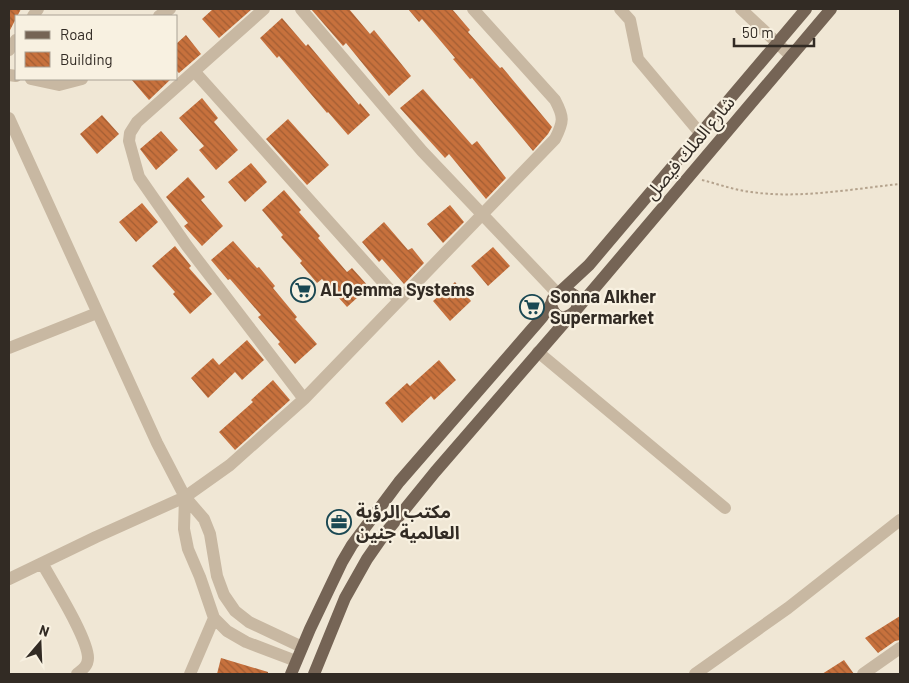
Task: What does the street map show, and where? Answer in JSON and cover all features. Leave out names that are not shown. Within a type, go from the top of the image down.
[{"type":"main road","name":"شارع الملك فيصل","points":[[291,674],[342,562],[399,482],[532,329],[557,296],[589,265],[806,9]]},
{"type":"main road","name":"شارع الملك فيصل","points":[[314,674],[346,598],[367,559],[383,536],[411,500],[573,313],[831,9]]},
{"type":"main road","points":[[569,292],[576,297],[578,301],[573,313],[566,317],[557,315],[554,312],[557,296],[569,292]]},
{"type":"street","points":[[264,9],[132,129],[129,137],[129,146],[137,172],[187,246],[304,399]]},
{"type":"street","points":[[301,9],[422,151],[557,296]]},
{"type":"street","points":[[9,579],[185,497],[230,465],[304,399],[555,139],[560,128],[562,114],[554,100],[473,9]]},
{"type":"street","points":[[620,9],[630,20],[638,59],[700,133]]},
{"type":"street","points":[[741,9],[791,56]]},
{"type":"street","points":[[194,72],[399,300]]},
{"type":"street","points":[[35,80],[59,86],[79,80]]},
{"type":"street","points":[[9,118],[157,443],[185,497],[204,519],[210,534],[218,576],[224,594],[235,611],[249,622],[302,647]]},
{"type":"street","points":[[9,348],[96,312]]},
{"type":"street","points":[[538,352],[725,508]]},
{"type":"street","points":[[185,497],[184,529],[188,549],[214,618],[227,631],[246,642],[296,661]]},
{"type":"street","points":[[696,674],[788,608],[900,520]]},
{"type":"street","points":[[42,563],[86,649],[88,660],[86,667],[77,674]]},
{"type":"street","points":[[190,674],[214,618]]},
{"type":"street","points":[[863,674],[900,648]]},
{"type":"path","points":[[688,177],[750,192],[778,194],[812,194],[900,184]]},
{"type":"building","points":[[9,9],[21,9],[18,15],[15,15],[15,20],[9,32]]},
{"type":"building","points":[[213,9],[252,9],[219,38],[202,19]]},
{"type":"building","points":[[311,9],[349,9],[370,34],[374,30],[411,76],[389,96],[346,43],[343,46]]},
{"type":"building","points":[[408,9],[452,9],[470,30],[468,32],[500,68],[502,67],[552,127],[533,151],[472,78],[470,79],[453,59],[455,58],[422,19],[419,22]]},
{"type":"building","points":[[282,18],[306,46],[308,44],[359,105],[360,103],[370,115],[348,135],[279,56],[277,58],[260,38]]},
{"type":"building","points":[[186,35],[201,54],[179,73],[178,72],[178,42]]},
{"type":"building","points":[[132,80],[170,80],[149,100]]},
{"type":"building","points":[[423,89],[472,145],[477,141],[506,178],[486,199],[449,154],[445,158],[400,108]]},
{"type":"building","points":[[202,98],[218,118],[214,122],[238,150],[216,170],[199,150],[204,146],[179,118]]},
{"type":"building","points":[[102,115],[119,134],[97,154],[80,134]]},
{"type":"building","points":[[288,119],[329,165],[307,185],[266,139]]},
{"type":"building","points":[[161,131],[178,150],[156,170],[140,149]]},
{"type":"building","points":[[251,163],[267,182],[245,202],[228,182]]},
{"type":"building","points":[[188,177],[205,197],[201,200],[223,226],[202,246],[184,226],[188,223],[166,197]]},
{"type":"building","points":[[284,190],[301,210],[299,212],[320,236],[318,238],[347,272],[352,268],[369,287],[347,307],[322,279],[317,283],[300,263],[302,261],[281,237],[283,235],[262,210]]},
{"type":"building","points":[[142,203],[158,222],[136,242],[119,222]]},
{"type":"building","points":[[450,205],[464,222],[443,243],[427,224]]},
{"type":"building","points":[[384,222],[408,250],[412,248],[424,263],[404,284],[382,259],[379,262],[362,242]]},
{"type":"building","points":[[233,241],[275,286],[273,288],[297,317],[295,319],[317,344],[295,364],[278,344],[280,342],[258,317],[261,315],[211,260]]},
{"type":"building","points":[[175,246],[191,266],[189,268],[212,294],[190,314],[173,294],[175,292],[152,266]]},
{"type":"building","points":[[493,247],[510,266],[488,286],[471,266]]},
{"type":"building","points":[[455,282],[471,301],[450,321],[433,301]]},
{"type":"building","points":[[247,340],[264,360],[242,380],[235,372],[208,398],[191,378],[213,358],[219,365]]},
{"type":"building","points":[[439,360],[456,380],[434,400],[431,396],[402,423],[385,403],[407,383],[410,386]]},
{"type":"building","points":[[273,380],[290,400],[235,450],[219,432],[253,402],[251,400]]},
{"type":"building","points":[[900,616],[900,640],[895,641],[878,653],[865,638]]},
{"type":"building","points":[[221,658],[268,672],[268,674],[217,674]]},
{"type":"building","points":[[844,660],[854,674],[822,674]]},
{"type":"place","name":"ALQemma Systems","points":[[303,290]]},
{"type":"place","name":"Sonna Alkher Supermarket","points":[[532,307]]},
{"type":"place","name":"مكتب الرؤية العالمية جنين","points":[[339,522]]}]
